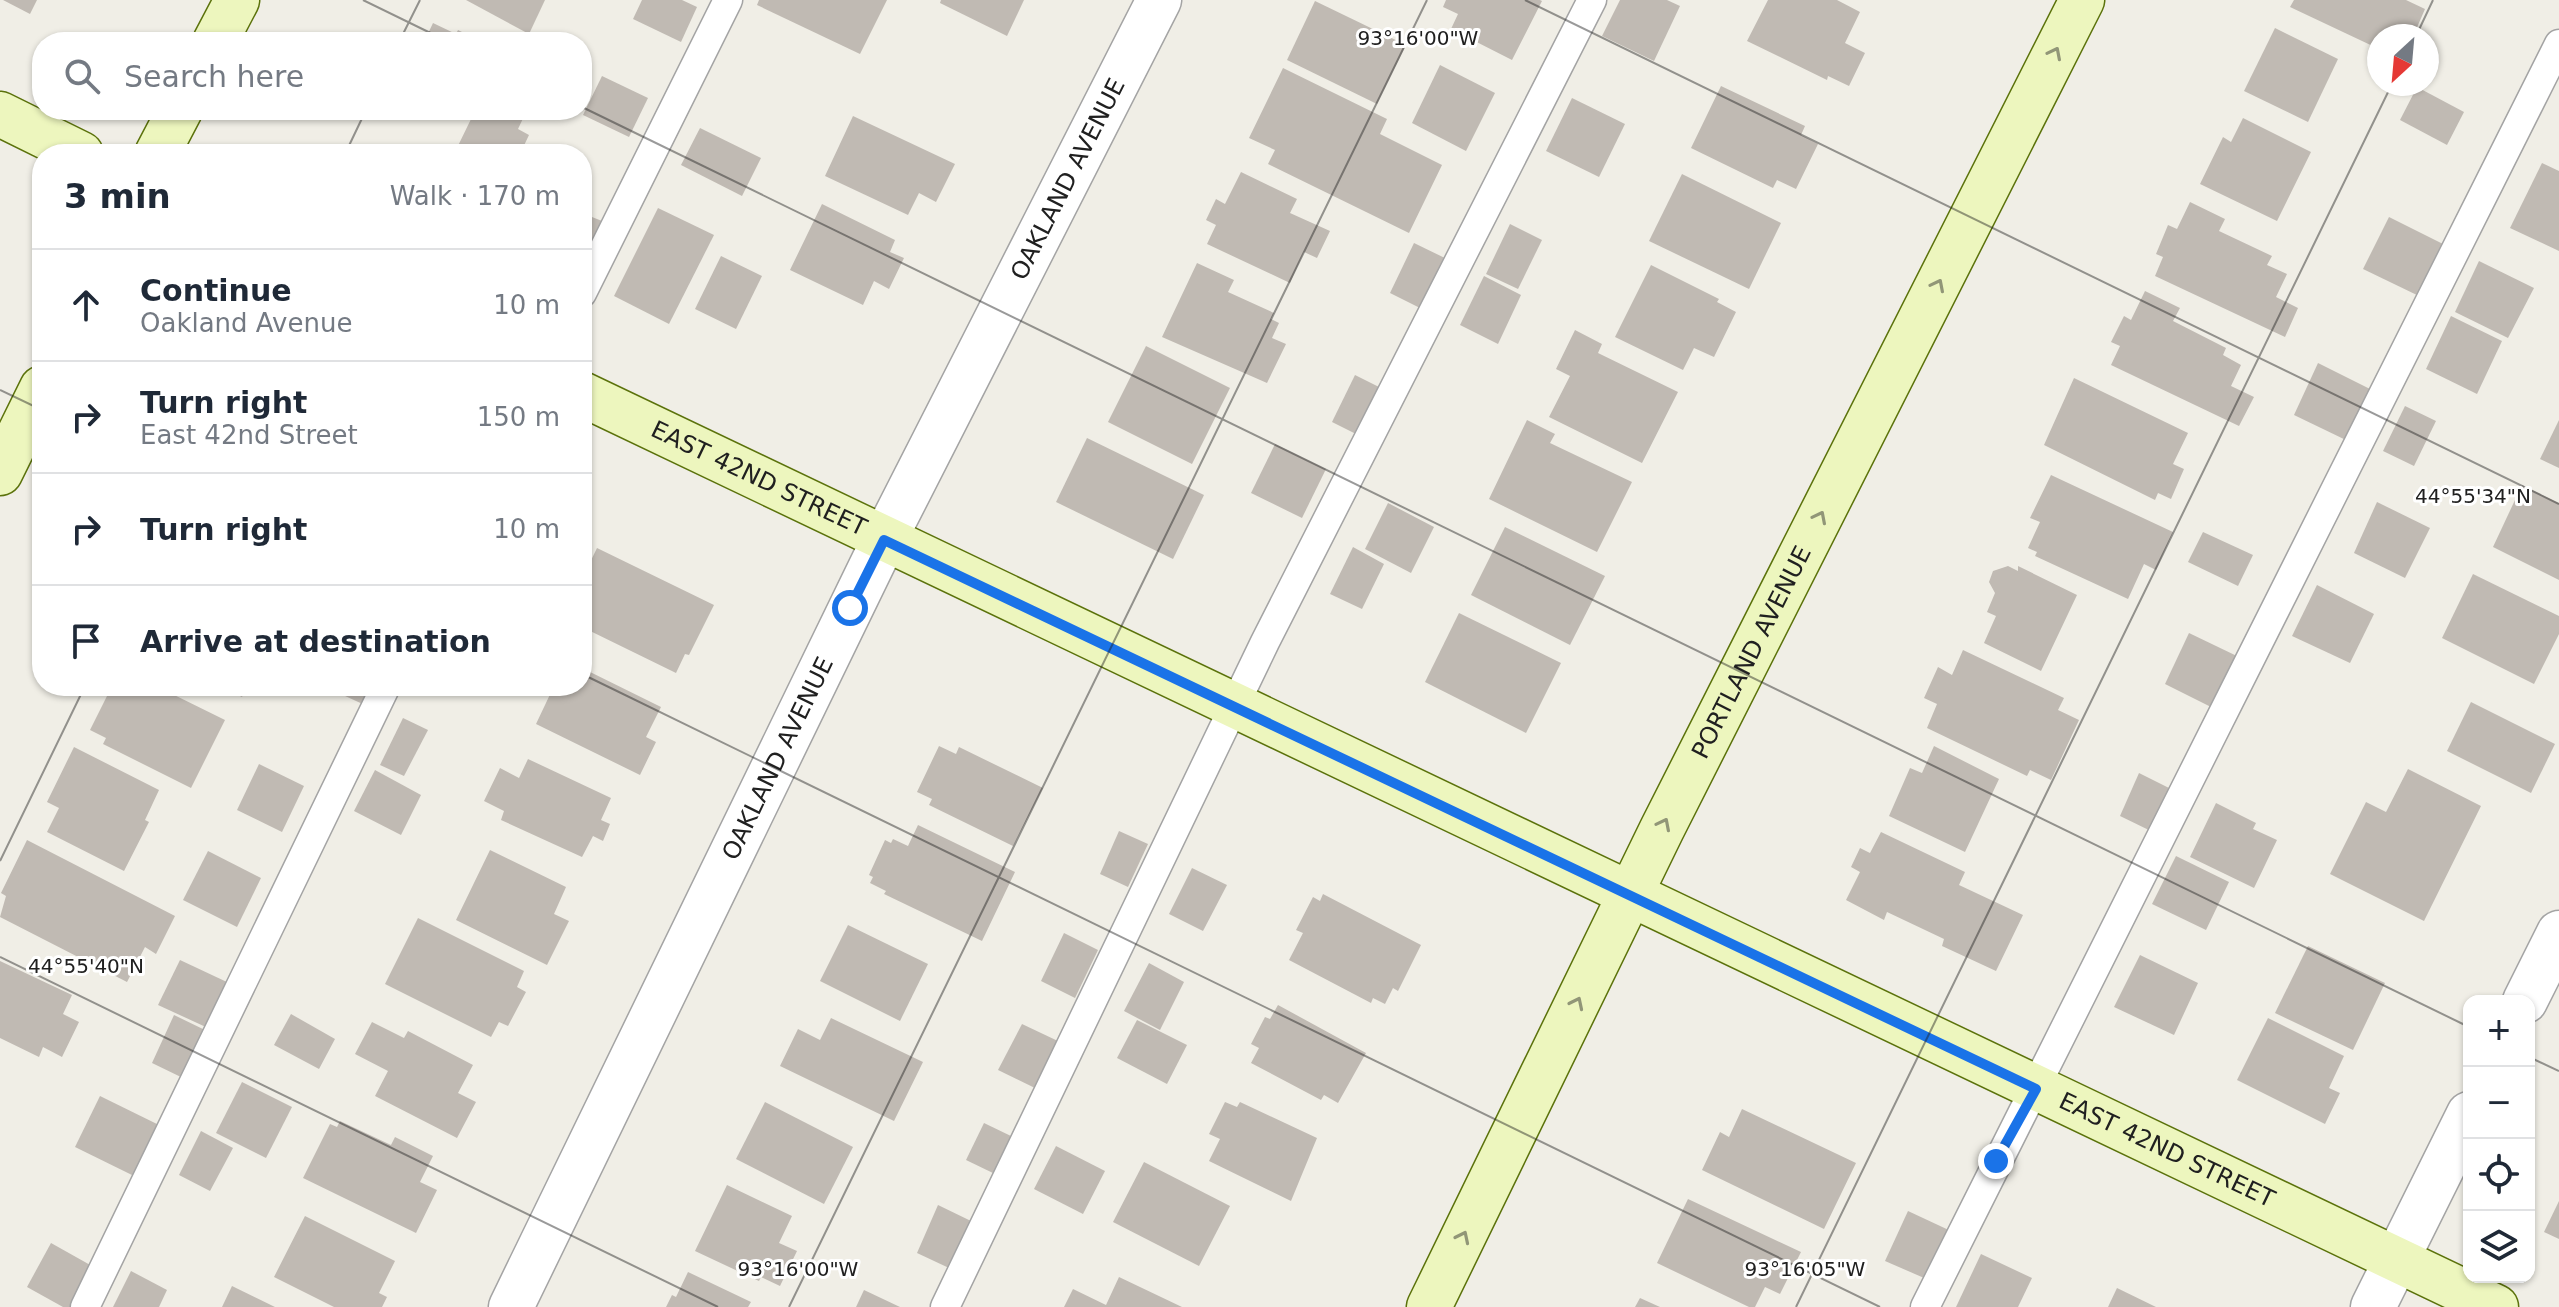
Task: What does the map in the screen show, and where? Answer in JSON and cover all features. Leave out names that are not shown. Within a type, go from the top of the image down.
[{"type":"street","points":[[220,32],[237,0]]},
{"type":"street","name":"OAKLAND AVENUE","points":[[511,1307],[884,540],[1159,0]]},
{"type":"street","name":"PORTLAND AVENUE","points":[[1429,1307],[1630,894],[2082,0]]},
{"type":"street","points":[[0,114],[61,144]]},
{"type":"street","points":[[162,144],[175,120]]},
{"type":"street","name":"EAST 42ND STREET","points":[[592,399],[2496,1307]]},
{"type":"street","points":[[0,473],[32,408]]},
{"type":"street","points":[[2528,995],[2559,933]]},
{"type":"street","points":[[2373,1307],[2463,1126]]},
{"type":"lane","points":[[592,273],[728,0]]},
{"type":"lane","points":[[945,1307],[1235,706],[1592,0]]},
{"type":"lane","points":[[1925,1307],[2559,44]]},
{"type":"lane","points":[[85,1307],[381,696]]},
{"type":"building","points":[[3,0],[37,0],[30,14]]},
{"type":"building","points":[[466,0],[545,0],[530,32]]},
{"type":"building","points":[[642,0],[682,0],[697,7],[681,42],[633,19]]},
{"type":"building","points":[[759,0],[887,0],[860,54],[757,5]]},
{"type":"building","points":[[941,0],[1024,0],[1007,36],[940,3]]},
{"type":"building","points":[[1446,0],[1542,1],[1512,60],[1451,29],[1458,14],[1443,7]]},
{"type":"building","points":[[1620,0],[1667,0],[1680,6],[1654,61],[1602,36]]},
{"type":"building","points":[[1768,0],[1837,0],[1860,12],[1845,43],[1865,53],[1849,86],[1828,76],[1827,80],[1747,41]]},
{"type":"building","points":[[2294,0],[2406,0],[2425,9],[2418,24],[2367,24],[2367,43],[2290,7]]},
{"type":"building","points":[[1315,1],[1406,45],[1377,104],[1287,60]]},
{"type":"building","points":[[433,23],[452,32],[429,32]]},
{"type":"building","points":[[2275,28],[2338,59],[2308,122],[2244,91]]},
{"type":"building","points":[[1440,65],[1495,93],[1466,151],[1412,123]]},
{"type":"building","points":[[1283,68],[1387,119],[1380,134],[1442,165],[1409,233],[1268,164],[1275,150],[1249,138]]},
{"type":"building","points":[[602,76],[648,98],[629,137],[592,119],[592,97]]},
{"type":"building","points":[[1721,86],[1805,126],[1801,135],[1818,144],[1796,189],[1777,180],[1773,188],[1691,148]]},
{"type":"building","points":[[2412,96],[2434,96],[2464,112],[2447,145],[2400,120]]},
{"type":"building","points":[[1572,98],[1625,124],[1599,177],[1546,151]]},
{"type":"building","points":[[853,116],[955,164],[936,202],[919,193],[908,215],[825,176]]},
{"type":"building","points":[[2243,118],[2311,152],[2277,221],[2200,184],[2223,137],[2231,142]]},
{"type":"building","points":[[471,120],[522,120],[518,129],[529,135],[525,144],[459,144]]},
{"type":"building","points":[[700,128],[761,158],[742,196],[681,165]]},
{"type":"building","points":[[2542,163],[2559,171],[2559,251],[2510,228]]},
{"type":"building","points":[[1241,172],[1297,199],[1290,213],[1330,231],[1317,258],[1304,252],[1290,283],[1207,244],[1216,225],[1206,220],[1216,199],[1225,204]]},
{"type":"building","points":[[1682,174],[1781,223],[1749,289],[1649,241]]},
{"type":"building","points":[[2190,202],[2225,219],[2219,231],[2272,256],[2267,265],[2287,274],[2276,297],[2298,308],[2285,337],[2155,276],[2163,257],[2156,254],[2168,225],[2177,229]]},
{"type":"building","points":[[822,204],[895,240],[890,252],[904,258],[889,289],[874,281],[863,305],[790,270]]},
{"type":"building","points":[[658,208],[714,235],[669,324],[614,296]]},
{"type":"building","points":[[592,217],[602,221],[592,242]]},
{"type":"building","points":[[2389,217],[2447,246],[2421,297],[2363,269]]},
{"type":"building","points":[[1510,224],[1542,240],[1518,289],[1486,274]]},
{"type":"building","points":[[1414,243],[1451,261],[1426,311],[1390,293]]},
{"type":"building","points":[[721,256],[762,276],[736,329],[695,309]]},
{"type":"building","points":[[2479,261],[2534,288],[2508,338],[2455,312]]},
{"type":"building","points":[[1197,263],[1234,280],[1228,292],[1274,313],[1271,319],[1279,323],[1272,338],[1286,344],[1267,383],[1162,337]]},
{"type":"building","points":[[1651,265],[1719,299],[1717,302],[1736,312],[1714,357],[1694,348],[1683,370],[1615,337]]},
{"type":"building","points":[[1484,276],[1521,295],[1498,344],[1460,325]]},
{"type":"building","points":[[2145,291],[2180,308],[2173,321],[2226,348],[2223,355],[2241,365],[2231,386],[2254,397],[2239,426],[2111,365],[2120,346],[2111,342],[2124,316],[2131,320]]},
{"type":"building","points":[[2451,316],[2502,341],[2477,394],[2426,369]]},
{"type":"building","points":[[1575,330],[1602,344],[1598,353],[1678,392],[1642,463],[1549,417],[1570,376],[1556,369]]},
{"type":"building","points":[[1146,346],[1230,388],[1192,464],[1108,422]]},
{"type":"building","points":[[2318,363],[2374,391],[2350,442],[2294,415]]},
{"type":"building","points":[[1355,375],[1385,390],[1362,437],[1332,422]]},
{"type":"building","points":[[2074,378],[2188,433],[2173,464],[2184,469],[2171,499],[2158,493],[2155,500],[2044,445]]},
{"type":"building","points":[[2405,406],[2436,421],[2414,466],[2383,451]]},
{"type":"building","points":[[1527,420],[1555,434],[1550,443],[1632,482],[1597,552],[1489,499]]},
{"type":"building","points":[[2559,420],[2559,468],[2540,459]]},
{"type":"building","points":[[1087,438],[1204,495],[1173,559],[1056,502]]},
{"type":"building","points":[[1275,444],[1326,469],[1302,518],[1251,493]]},
{"type":"building","points":[[2051,475],[2173,532],[2156,570],[2144,564],[2128,599],[2035,556],[2037,552],[2028,548],[2040,522],[2030,518]]},
{"type":"building","points":[[2522,485],[2559,503],[2559,580],[2493,547]]},
{"type":"building","points":[[2377,502],[2430,528],[2405,578],[2354,553]]},
{"type":"building","points":[[1388,503],[1434,527],[1411,573],[1365,549]]},
{"type":"building","points":[[1505,527],[1605,576],[1570,645],[1471,595]]},
{"type":"building","points":[[2203,532],[2253,555],[2238,586],[2188,562]]},
{"type":"building","points":[[1353,547],[1384,564],[1362,609],[1330,594]]},
{"type":"building","points":[[597,548],[714,605],[689,655],[685,654],[676,673],[592,632],[592,558]]},
{"type":"building","points":[[2008,566],[2018,571],[2018,566],[2077,595],[2041,671],[1984,643],[1996,616],[1987,612],[1995,593],[1989,582],[1993,571]]},
{"type":"building","points":[[2473,574],[2559,616],[2559,634],[2534,684],[2442,638]]},
{"type":"building","points":[[2317,585],[2374,614],[2350,663],[2292,636]]},
{"type":"building","points":[[1459,613],[1561,663],[1526,733],[1425,682]]},
{"type":"building","points":[[2189,633],[2241,658],[2217,710],[2165,684]]},
{"type":"building","points":[[1963,650],[2064,698],[2058,710],[2079,720],[2051,780],[2030,770],[2027,776],[1927,728],[1937,704],[1924,698],[1938,667],[1952,675]]},
{"type":"building","points":[[592,673],[661,707],[646,737],[656,742],[640,775],[536,724],[549,696],[592,696]]},
{"type":"building","points":[[107,696],[176,696],[225,720],[191,788],[103,744],[106,738],[90,730]]},
{"type":"building","points":[[345,696],[372,696],[367,706]]},
{"type":"building","points":[[2471,702],[2555,744],[2531,793],[2447,751]]},
{"type":"building","points":[[403,718],[428,730],[404,776],[380,765]]},
{"type":"building","points":[[939,746],[956,754],[959,747],[1043,788],[1013,846],[929,805],[932,799],[917,792]]},
{"type":"building","points":[[1934,746],[1999,779],[1965,852],[1889,816],[1910,768],[1922,773]]},
{"type":"building","points":[[74,747],[159,790],[145,820],[149,822],[124,871],[47,832],[59,808],[47,802]]},
{"type":"building","points":[[528,759],[611,798],[601,820],[610,824],[603,841],[593,836],[582,857],[501,820],[504,811],[484,801],[500,768],[519,778]]},
{"type":"building","points":[[259,764],[304,786],[282,832],[237,810]]},
{"type":"building","points":[[2408,769],[2481,806],[2424,921],[2330,874],[2366,802],[2386,812]]},
{"type":"building","points":[[375,770],[421,795],[401,835],[354,811]]},
{"type":"building","points":[[2139,773],[2175,791],[2155,833],[2120,816]]},
{"type":"building","points":[[2216,803],[2256,823],[2253,829],[2277,840],[2254,888],[2190,857]]},
{"type":"building","points":[[918,825],[1015,872],[982,941],[884,894],[886,891],[870,883],[873,877],[869,875],[885,840],[891,843],[893,839],[908,846]]},
{"type":"building","points":[[1119,831],[1148,844],[1128,887],[1100,874]]},
{"type":"building","points":[[1881,832],[1965,872],[1959,885],[2023,915],[1996,971],[1942,946],[1944,939],[1887,912],[1884,920],[1846,900],[1860,872],[1851,867],[1860,848],[1870,853]]},
{"type":"building","points":[[27,840],[175,916],[156,954],[145,947],[127,982],[0,917],[6,896],[1,893]]},
{"type":"building","points":[[490,850],[566,887],[554,914],[569,921],[547,965],[456,920]]},
{"type":"building","points":[[208,851],[261,878],[237,927],[183,900]]},
{"type":"building","points":[[2176,856],[2229,882],[2206,930],[2152,904]]},
{"type":"building","points":[[1192,868],[1227,885],[1203,931],[1169,914]]},
{"type":"building","points":[[1323,894],[1421,945],[1398,991],[1393,988],[1385,1004],[1373,998],[1371,1003],[1289,960],[1303,933],[1296,930],[1313,897],[1320,901]]},
{"type":"building","points":[[418,918],[524,971],[517,987],[526,992],[508,1026],[499,1022],[491,1037],[385,984]]},
{"type":"building","points":[[848,925],[928,964],[900,1021],[820,981]]},
{"type":"building","points":[[1064,933],[1098,950],[1075,998],[1041,981]]},
{"type":"building","points":[[2308,946],[2385,983],[2353,1050],[2275,1013]]},
{"type":"building","points":[[2140,955],[2198,983],[2174,1035],[2114,1007]]},
{"type":"building","points":[[180,960],[229,983],[208,1028],[158,1005]]},
{"type":"building","points":[[0,961],[72,995],[63,1014],[79,1022],[62,1057],[43,1047],[39,1057],[0,1038]]},
{"type":"building","points":[[1149,963],[1184,982],[1160,1030],[1124,1011]]},
{"type":"building","points":[[1278,1005],[1366,1053],[1338,1103],[1324,1095],[1321,1100],[1251,1063],[1259,1048],[1251,1044],[1265,1017],[1270,1019]]},
{"type":"building","points":[[291,1014],[335,1039],[319,1069],[274,1045]]},
{"type":"building","points":[[174,1015],[207,1031],[185,1079],[152,1063]]},
{"type":"building","points":[[831,1018],[923,1062],[894,1121],[780,1066],[798,1029],[820,1040]]},
{"type":"building","points":[[2268,1018],[2344,1056],[2329,1088],[2340,1093],[2325,1124],[2237,1080]]},
{"type":"building","points":[[1137,1020],[1187,1045],[1167,1084],[1117,1058]]},
{"type":"building","points":[[372,1022],[404,1038],[408,1031],[473,1065],[458,1093],[476,1102],[457,1138],[375,1096],[388,1071],[355,1054]]},
{"type":"building","points":[[1022,1024],[1060,1042],[1037,1089],[998,1070]]},
{"type":"building","points":[[242,1082],[292,1107],[266,1158],[216,1133]]},
{"type":"building","points":[[100,1096],[159,1125],[134,1176],[75,1147]]},
{"type":"building","points":[[765,1102],[853,1147],[824,1204],[736,1159]]},
{"type":"building","points":[[1225,1102],[1237,1107],[1240,1102],[1317,1138],[1291,1201],[1209,1161],[1220,1139],[1209,1134]]},
{"type":"building","points":[[1742,1109],[1856,1163],[1824,1229],[1702,1170],[1720,1132],[1729,1137]]},
{"type":"building","points":[[340,1121],[391,1145],[395,1137],[433,1156],[420,1182],[437,1190],[416,1233],[303,1178],[330,1124],[337,1127]]},
{"type":"building","points":[[984,1123],[1013,1137],[995,1174],[966,1160]]},
{"type":"building","points":[[201,1131],[233,1148],[210,1191],[179,1175]]},
{"type":"building","points":[[1056,1146],[1105,1171],[1083,1214],[1034,1189]]},
{"type":"building","points":[[1144,1162],[1230,1206],[1199,1266],[1113,1222]]},
{"type":"building","points":[[727,1185],[792,1216],[779,1243],[797,1251],[780,1286],[761,1277],[759,1281],[695,1251]]},
{"type":"building","points":[[1688,1199],[1801,1252],[1780,1294],[1765,1287],[1755,1307],[1749,1307],[1657,1263]]},
{"type":"building","points":[[2559,1201],[2559,1239],[2544,1232]]},
{"type":"building","points":[[938,1205],[971,1221],[949,1268],[917,1253]]},
{"type":"building","points":[[1908,1211],[1953,1232],[1931,1281],[1885,1261]]},
{"type":"building","points":[[305,1216],[395,1261],[379,1293],[387,1297],[382,1307],[334,1307],[274,1277]]},
{"type":"building","points":[[51,1243],[92,1266],[71,1307],[63,1307],[27,1287]]},
{"type":"building","points":[[1981,1254],[2032,1278],[2018,1307],[1956,1307]]},
{"type":"building","points":[[131,1271],[167,1290],[159,1307],[113,1307]]},
{"type":"building","points":[[688,1272],[751,1302],[748,1307],[666,1307],[672,1295],[676,1297]]},
{"type":"building","points":[[1119,1277],[1182,1307],[1064,1307],[1073,1289],[1106,1305]]},
{"type":"building","points":[[232,1286],[275,1307],[222,1307]]},
{"type":"building","points":[[2117,1288],[2156,1307],[2108,1307]]},
{"type":"building","points":[[864,1290],[900,1307],[856,1307]]},
{"type":"building","points":[[1640,1298],[1660,1307],[1635,1307]]},
{"type":"route","points":[[850,608],[884,540],[2036,1089],[1996,1161]]}]
